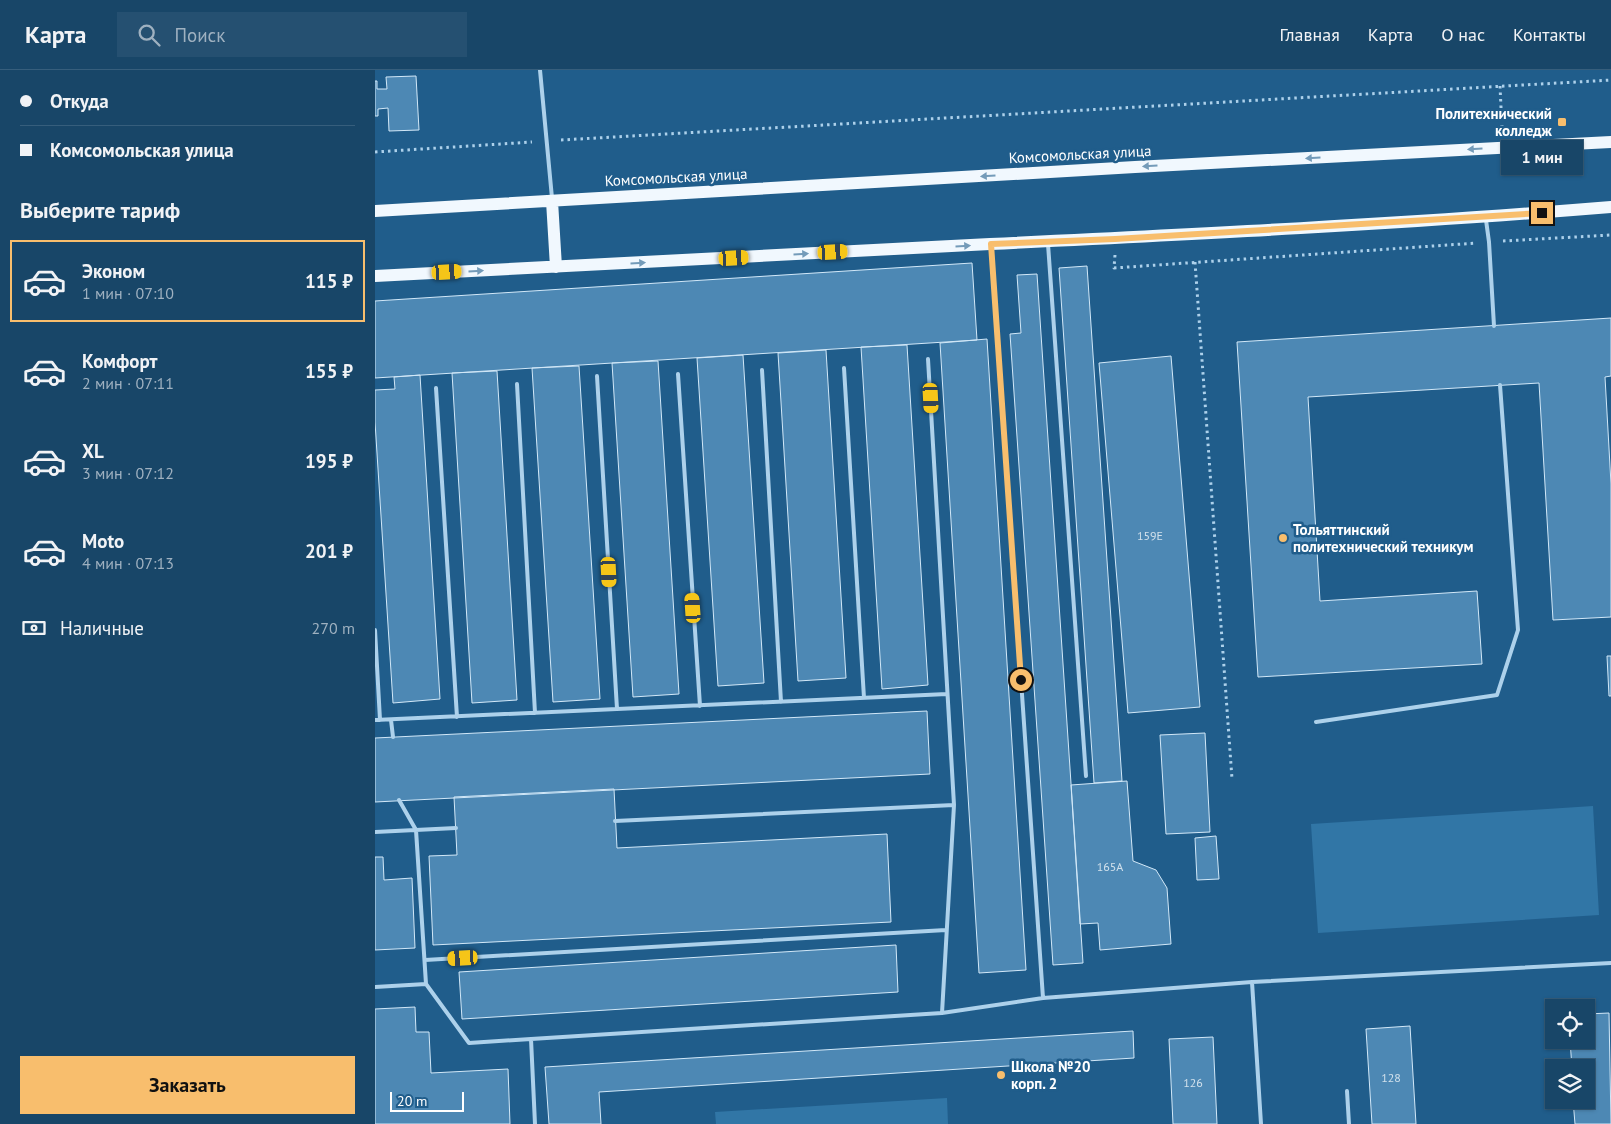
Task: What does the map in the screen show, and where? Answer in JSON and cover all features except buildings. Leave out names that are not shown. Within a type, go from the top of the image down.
[{"type":"main road","name":"Комсомольская улица","points":[[375,211],[1135,167],[1611,142]]},
{"type":"main road","points":[[552,201],[556,267]]},
{"type":"main road","points":[[375,276],[1115,239],[1486,217],[1611,207]]},
{"type":"lane","points":[[540,70],[552,201]]},
{"type":"lane","points":[[1486,217],[1494,326]]},
{"type":"lane","points":[[1047,242],[1086,776]]},
{"type":"lane","points":[[991,244],[1043,998]]},
{"type":"lane","points":[[929,359],[953,805],[941,1013]]},
{"type":"lane","points":[[844,368],[864,698]]},
{"type":"lane","points":[[762,370],[781,702]]},
{"type":"lane","points":[[678,374],[700,706]]},
{"type":"lane","points":[[597,376],[617,709]]},
{"type":"lane","points":[[517,384],[535,713]]},
{"type":"lane","points":[[1316,722],[1497,695],[1518,630],[1500,385]]},
{"type":"lane","points":[[436,388],[457,717]]},
{"type":"lane","points":[[375,630],[377,720],[947,694]]},
{"type":"lane","points":[[391,720],[393,737]]},
{"type":"lane","points":[[399,800],[416,830],[426,984],[469,1043],[941,1013],[1043,998],[1253,982],[1611,963]]},
{"type":"lane","points":[[615,821],[953,805]]},
{"type":"lane","points":[[375,832],[456,828]]},
{"type":"lane","points":[[425,960],[946,930]]},
{"type":"lane","points":[[1253,982],[1261,1124]]},
{"type":"lane","points":[[375,987],[426,984]]},
{"type":"lane","points":[[531,1039],[535,1124]]},
{"type":"lane","points":[[1347,1091],[1349,1124]]},
{"type":"path","points":[[375,152],[1611,80]]},
{"type":"path","points":[[1500,86],[1502,135]]},
{"type":"path","points":[[1115,239],[1114,268],[1611,235]]},
{"type":"path","points":[[1195,262],[1232,778]]},
{"type":"shaded area","points":[[1593,806],[1599,915],[1318,933],[1311,824]]},
{"type":"shaded area","points":[[947,1098],[948,1124],[716,1124],[715,1112]]},
{"type":"place","name":"Политехнический колледж","points":[[1562,122]]},
{"type":"place","name":"Тольяттинский политехнический техникум","points":[[1283,538]]},
{"type":"place","name":"Школа №20 корп. 2","points":[[1001,1075]]},
{"type":"route","points":[[1021,680],[991,244],[1115,239],[1542,213]]}]
